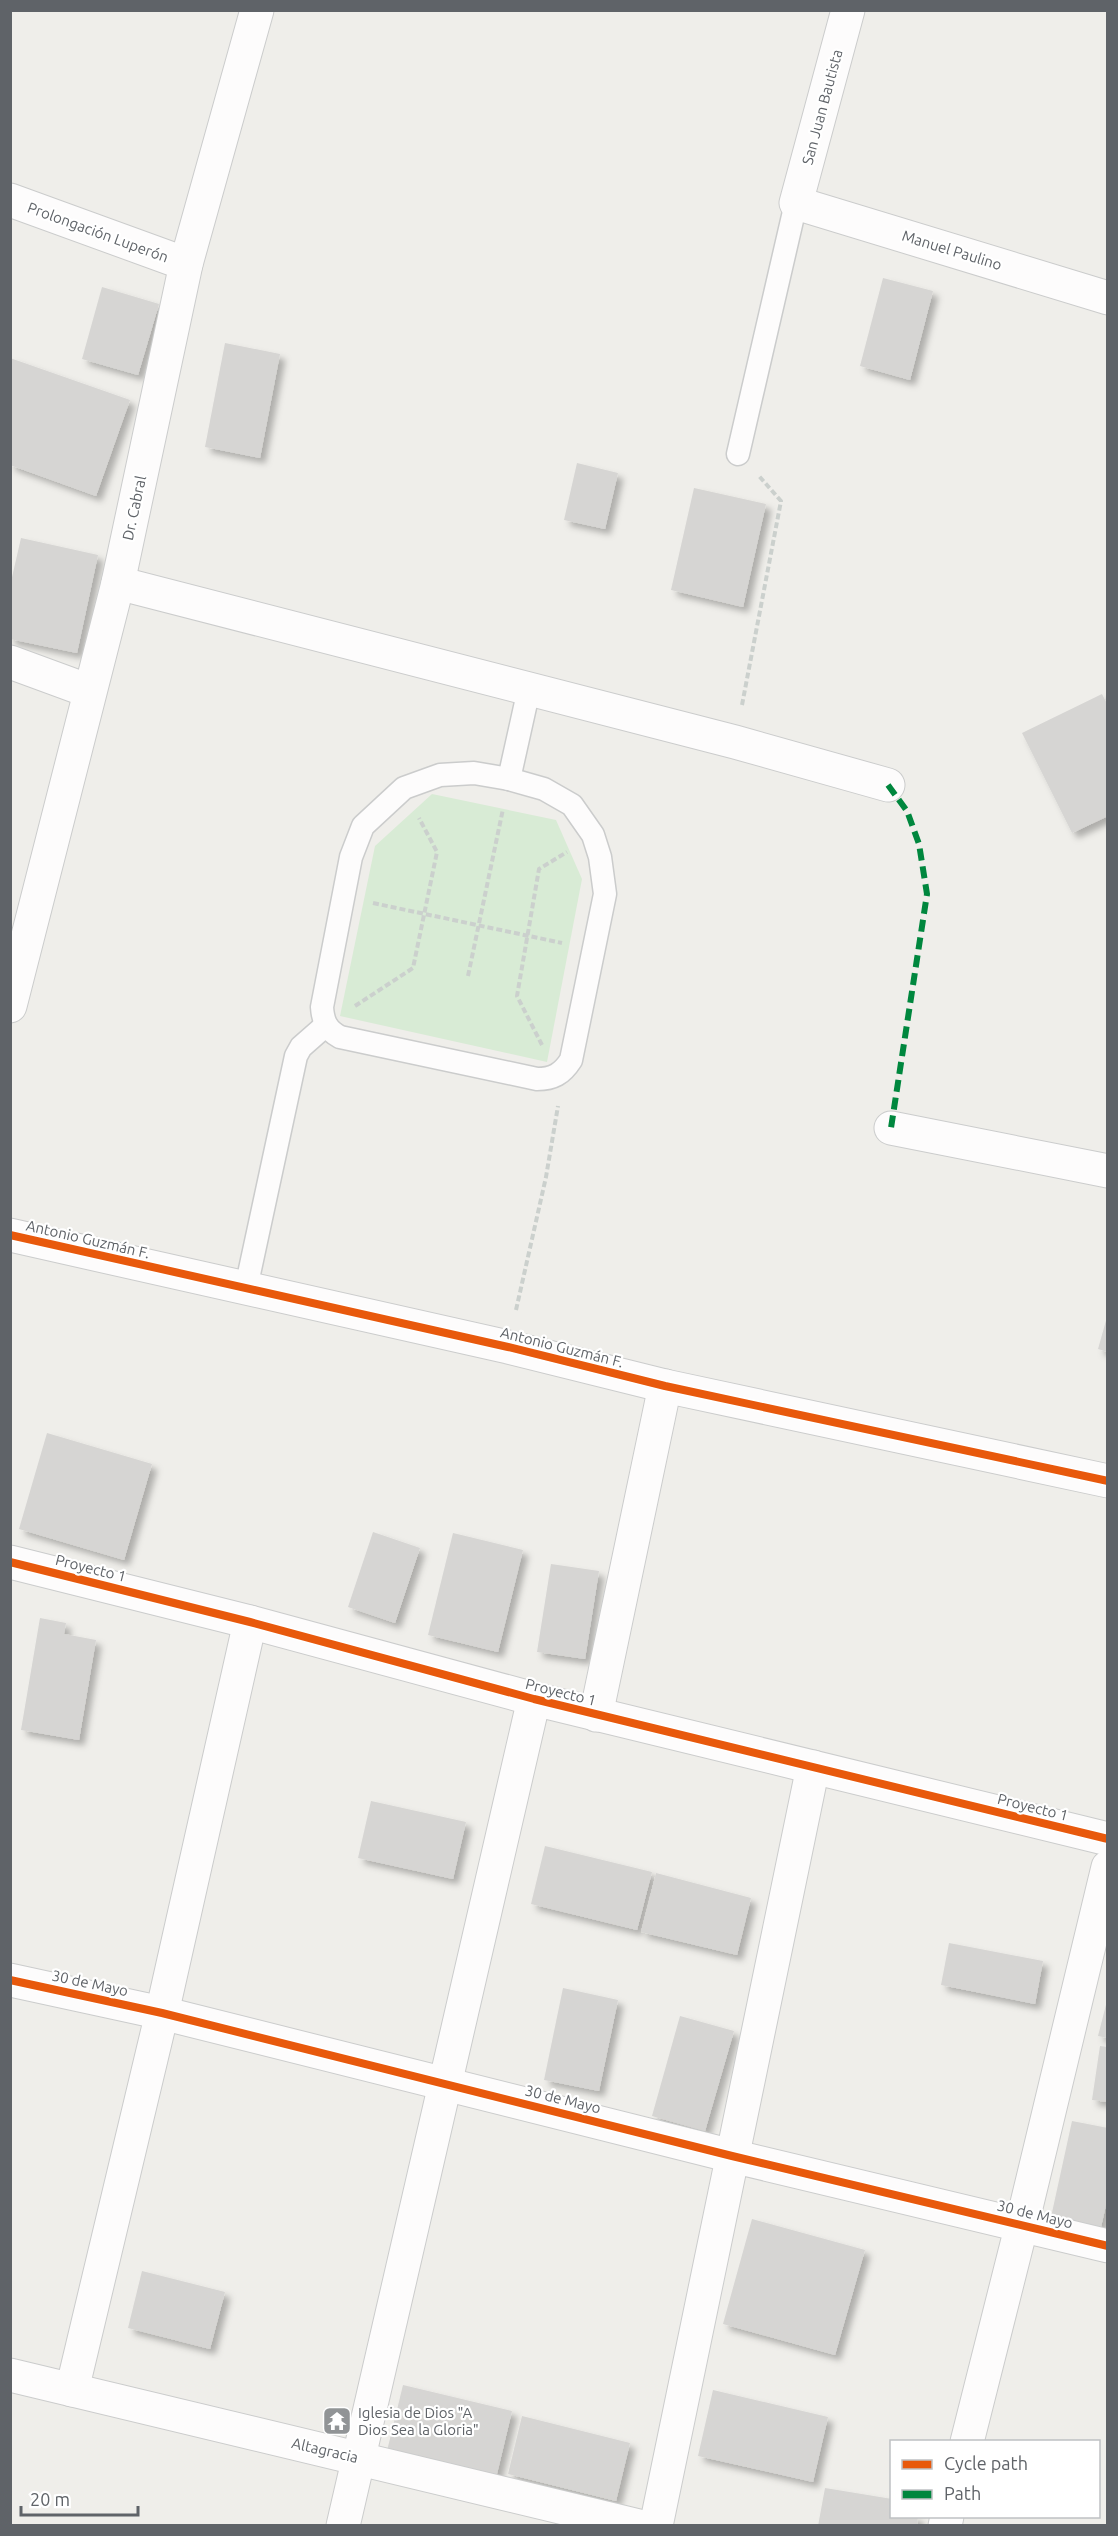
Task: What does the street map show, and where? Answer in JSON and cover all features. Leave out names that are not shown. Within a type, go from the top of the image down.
[{"type":"street","name":"Dr. Cabral","points":[[10,1006],[118,583],[186,264],[257,10]]},
{"type":"street","name":"San Juan Bautista","points":[[795,203],[848,10]]},
{"type":"street","name":"Prolongación Luperón","points":[[10,200],[186,264]]},
{"type":"street","name":"Manuel Paulino","points":[[795,203],[1107,298]]},
{"type":"street","points":[[118,583],[735,742],[888,785]]},
{"type":"street","points":[[10,662],[89,691]]},
{"type":"street","points":[[891,1128],[1107,1171]]},
{"type":"street","name":"Antonio Guzmán F.","points":[[10,1235],[508,1347],[665,1386],[1107,1481]]},
{"type":"street","points":[[596,1715],[665,1386]]},
{"type":"street","name":"Proyecto 1","points":[[10,1562],[250,1622],[596,1715],[1107,1839]]},
{"type":"street","points":[[72,2390],[162,2013],[250,1622]]},
{"type":"street","points":[[343,2526],[534,1699]]},
{"type":"street","points":[[656,2526],[813,1767]]},
{"type":"street","points":[[968,2440],[1022,2224],[1107,1867]]},
{"type":"street","name":"30 de Mayo","points":[[10,1980],[162,2013],[732,2156],[1107,2246]]},
{"type":"street","name":"Altagracia","points":[[10,2375],[639,2526]]},
{"type":"lane","points":[[738,454],[795,203]]},
{"type":"lane","points":[[509,779],[529,688]]},
{"type":"lane","points":[[474,773],[509,779],[544,789],[572,805],[593,835],[600,857],[605,894],[571,1060],[565,1069],[557,1075],[537,1079],[340,1037],[332,1032],[326,1025],[322,1007],[351,857],[363,826],[404,788],[440,775],[474,773]]},
{"type":"lane","points":[[246,1288],[296,1056],[301,1047],[326,1025]]},
{"type":"path","points":[[735,742],[782,501],[738,454]]},
{"type":"path","points":[[468,976],[509,779]]},
{"type":"path","points":[[326,1025],[413,968],[437,852],[404,788]]},
{"type":"path","points":[[508,1347],[556,1123],[557,1075],[516,996],[539,869],[593,835]]},
{"type":"path","points":[[343,897],[528,935]]},
{"type":"green space","points":[[432,794],[556,820],[582,879],[547,1062],[340,1016],[375,846]]},
{"type":"building","points":[[883,278],[933,291],[910,380],[860,366]]},
{"type":"building","points":[[102,287],[159,304],[138,375],[82,359]]},
{"type":"building","points":[[225,343],[280,354],[260,458],[205,447]]},
{"type":"building","points":[[10,358],[130,400],[96,496],[10,465]]},
{"type":"building","points":[[577,463],[618,473],[605,529],[564,520]]},
{"type":"building","points":[[694,488],[766,504],[743,607],[671,590]]},
{"type":"building","points":[[21,538],[98,555],[77,653],[10,639],[10,586]]},
{"type":"building","points":[[1102,694],[1108,706],[1108,816],[1072,833],[1022,733]]},
{"type":"building","points":[[1108,1317],[1108,1352],[1098,1349]]},
{"type":"building","points":[[47,1433],[152,1464],[124,1560],[19,1529]]},
{"type":"building","points":[[373,1532],[420,1548],[395,1623],[348,1607]]},
{"type":"building","points":[[453,1533],[523,1550],[498,1652],[428,1635]]},
{"type":"building","points":[[551,1564],[599,1571],[585,1659],[537,1652]]},
{"type":"building","points":[[40,1618],[66,1623],[64,1634],[96,1640],[79,1740],[21,1730]]},
{"type":"building","points":[[371,1801],[466,1822],[453,1879],[358,1858]]},
{"type":"building","points":[[545,1846],[652,1872],[637,1930],[531,1904]]},
{"type":"building","points":[[656,1873],[751,1898],[737,1955],[641,1932]]},
{"type":"building","points":[[949,1943],[1043,1961],[1035,2004],[941,1985]]},
{"type":"building","points":[[563,1988],[618,2000],[599,2091],[544,2080]]},
{"type":"building","points":[[1108,1997],[1108,2038],[1098,2036]]},
{"type":"building","points":[[680,2016],[734,2031],[705,2131],[652,2116]]},
{"type":"building","points":[[1100,2046],[1108,2047],[1108,2102],[1092,2100]]},
{"type":"building","points":[[1072,2121],[1108,2128],[1108,2196],[1101,2227],[1051,2217]]},
{"type":"building","points":[[752,2219],[865,2250],[835,2355],[723,2324]]},
{"type":"building","points":[[142,2271],[225,2292],[210,2349],[128,2328]]},
{"type":"building","points":[[403,2385],[512,2411],[496,2478],[387,2451]]},
{"type":"building","points":[[713,2390],[828,2417],[813,2482],[698,2456]]},
{"type":"building","points":[[522,2416],[630,2443],[616,2501],[508,2474]]},
{"type":"building","points":[[825,2488],[890,2499],[890,2518],[918,2518],[917,2526],[818,2526]]},
{"type":"marked path","points":[[888,785],[907,811],[919,844],[927,894],[891,1128]]},
{"type":"cycle path","points":[[10,1235],[508,1347],[665,1386],[1108,1481]]},
{"type":"cycle path","points":[[10,1562],[250,1622],[534,1699],[1108,1839]]},
{"type":"cycle path","points":[[10,1980],[162,2013],[732,2156],[1108,2246]]},
{"type":"place","name":"Iglesia de Dios \"A Dios Sea la Gloria\"","points":[[337,2421]]}]
